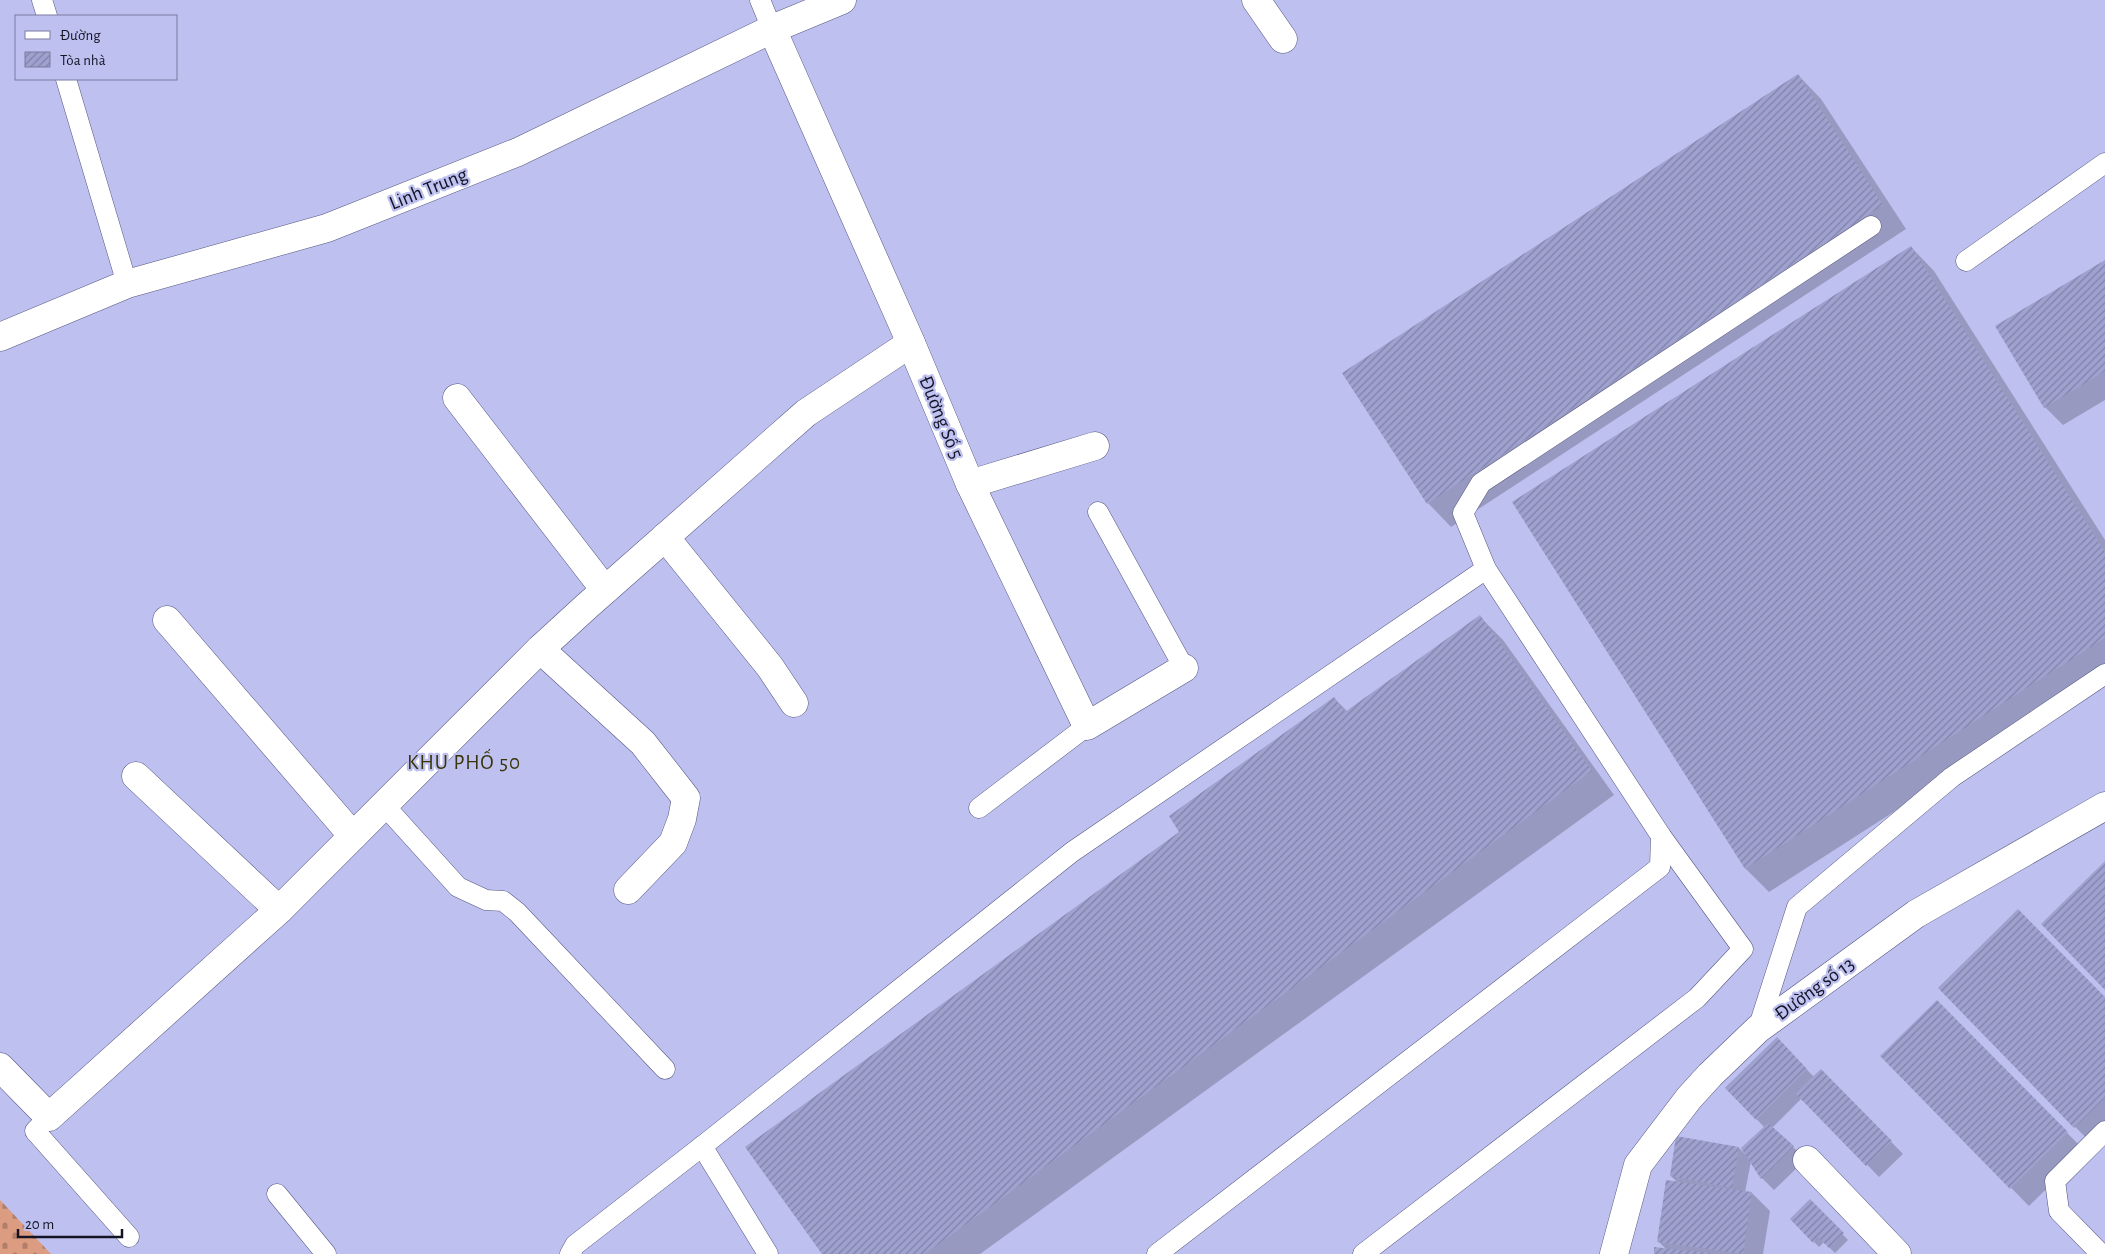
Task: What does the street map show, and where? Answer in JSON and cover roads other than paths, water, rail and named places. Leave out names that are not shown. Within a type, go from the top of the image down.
[{"type":"street","name":"Linh Trung","points":[[0,337],[127,284],[327,228],[518,152],[772,29],[842,0]]},
{"type":"street","points":[[1256,0],[1283,39]]},
{"type":"street","name":"Đường Số 5","points":[[772,29],[911,342],[970,484],[1087,726]]},
{"type":"street","points":[[0,1067],[49,1117],[279,910],[540,649],[605,590],[806,413],[911,342]]},
{"type":"street","points":[[457,398],[605,590]]},
{"type":"street","points":[[970,484],[1096,446]]},
{"type":"street","points":[[665,537],[770,667],[794,703]]},
{"type":"street","points":[[167,620],[353,836]]},
{"type":"street","points":[[540,649],[643,744],[686,798],[682,819],[672,843],[628,890]]},
{"type":"street","points":[[1087,726],[1184,668]]},
{"type":"street","points":[[136,776],[279,910]]},
{"type":"street","name":"Đường số 13","points":[[1614,1254],[1638,1165],[1689,1098],[1758,1029],[1916,914],[2105,806]]},
{"type":"street","points":[[1807,1160],[1897,1254]]},
{"type":"lane","points":[[42,0],[47,15]]},
{"type":"lane","name":"Đường Số 5","points":[[760,0],[772,29]]},
{"type":"lane","points":[[66,80],[127,284]]},
{"type":"lane","points":[[1966,261],[2105,163]]},
{"type":"lane","points":[[1364,1254],[1697,998],[1743,949],[1661,836],[1486,569],[1463,512],[1481,483],[1871,226]]},
{"type":"lane","points":[[1098,512],[1184,668]]},
{"type":"lane","points":[[570,1254],[575,1245],[1072,852],[1486,569]]},
{"type":"lane","points":[[1758,1029],[1797,907],[1952,777],[2105,674]]},
{"type":"lane","points":[[979,808],[1087,726]]},
{"type":"lane","points":[[384,805],[458,887],[486,900],[502,901],[518,912],[665,1069]]},
{"type":"lane","points":[[1157,1254],[1660,867],[1661,836]]},
{"type":"lane","points":[[49,1117],[35,1131],[129,1237]]},
{"type":"lane","points":[[2101,1254],[2059,1211],[2055,1181],[2105,1131]]},
{"type":"lane","points":[[702,1146],[768,1254]]},
{"type":"lane","points":[[277,1194],[326,1254]]},
{"type":"district","name":"KHU PHỐ 50","points":[[464,762]]}]
